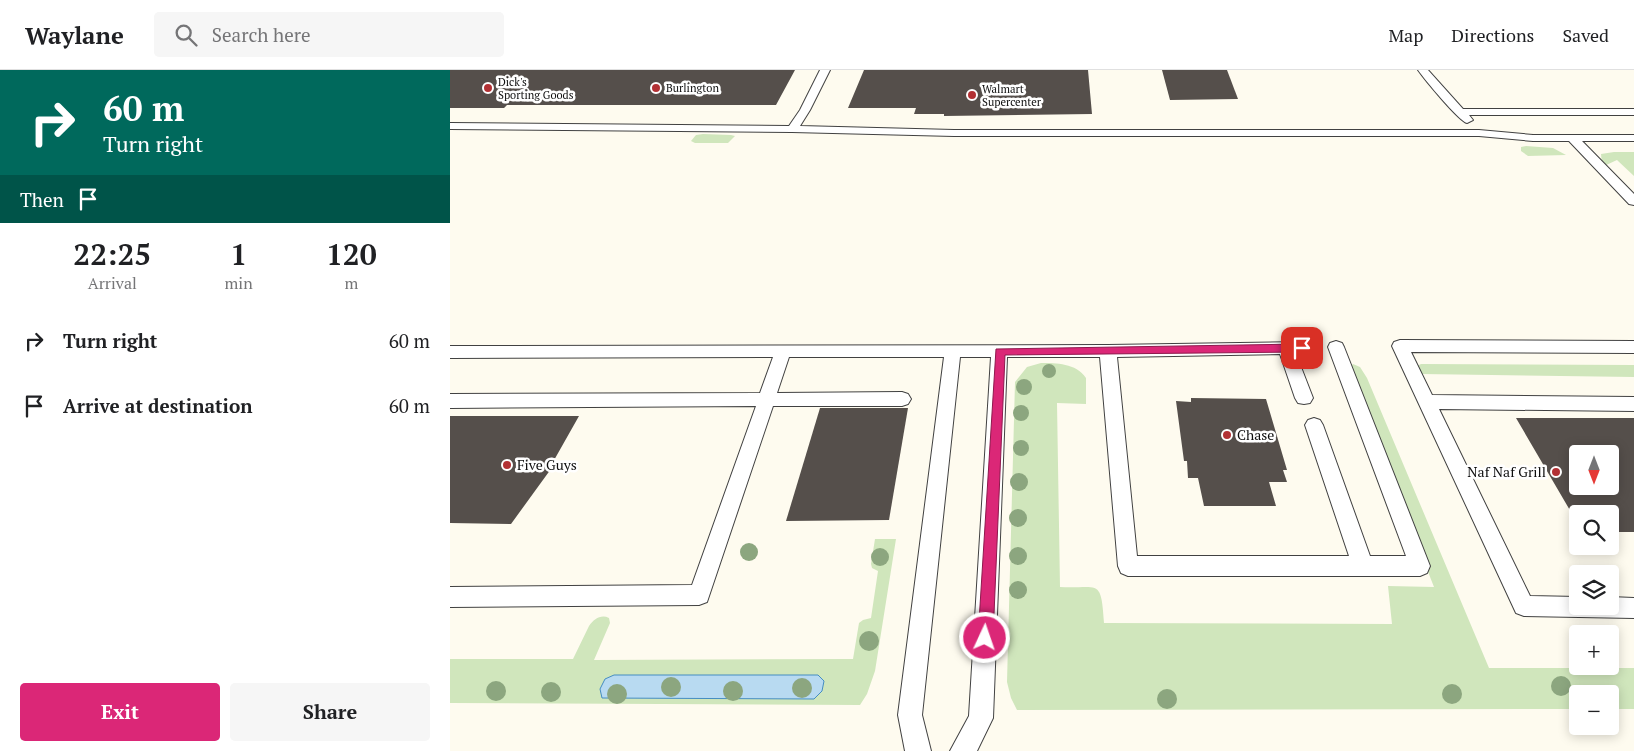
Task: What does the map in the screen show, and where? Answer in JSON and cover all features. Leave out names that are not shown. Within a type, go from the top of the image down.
[{"type":"lane","points":[[792,129],[805,110],[825,70]]},
{"type":"lane","points":[[1423,70],[1478,133]]},
{"type":"lane","points":[[1459,112],[1634,112]]},
{"type":"lane","points":[[450,126],[792,129],[954,133],[1478,133],[1533,138],[1634,138]]},
{"type":"lane","points":[[1572,138],[1634,201]]},
{"type":"lane","points":[[1634,348],[1400,346],[1524,606],[1634,608]]},
{"type":"lane","points":[[1108,351],[1128,566],[1420,566],[1336,347]]},
{"type":"lane","points":[[450,352],[1108,351],[1294,348],[1304,398]]},
{"type":"lane","points":[[918,751],[910,715],[953,351]]},
{"type":"lane","points":[[963,751],[981,718],[1000,351]]},
{"type":"lane","points":[[450,596],[699,595],[783,352]]},
{"type":"lane","points":[[450,401],[902,399]]},
{"type":"lane","points":[[1427,402],[1634,404]]},
{"type":"lane","points":[[1314,425],[1363,566]]},
{"type":"green space","points":[[696,135],[735,136],[728,143],[695,143],[691,141]]},
{"type":"green space","points":[[1521,147],[1553,148],[1566,155],[1528,156],[1521,151]]},
{"type":"green space","points":[[1634,152],[1634,176],[1617,160],[1604,166],[1602,164],[1601,154]]},
{"type":"green space","points":[[1041,363],[1059,364],[1077,369],[1086,378],[1086,404],[1057,403],[1060,587],[1096,588],[1101,598],[1104,623],[1392,624],[1388,586],[1434,587],[1350,374],[1349,368],[1353,364],[1360,367],[1367,378],[1489,668],[1569,668],[1569,675],[1619,675],[1619,668],[1634,668],[1634,709],[1619,709],[1619,685],[1569,685],[1569,709],[1017,710],[1011,698],[1007,682],[1015,382],[1027,367]]},
{"type":"green space","points":[[1421,364],[1634,365],[1634,377],[1421,374],[1415,367]]},
{"type":"green space","points":[[875,539],[896,539],[875,671],[867,694],[860,705],[450,703],[450,659],[573,659],[589,626],[595,619],[600,617],[609,618],[610,623],[594,660],[853,659],[859,623],[871,618],[878,571],[872,568],[871,564]]},
{"type":"water","points":[[614,675],[818,675],[824,681],[822,691],[814,699],[602,698],[600,689],[605,679]]},
{"type":"building","name":"Burlington","points":[[450,70],[795,70],[776,105],[507,105],[504,108],[450,108]]},
{"type":"building","points":[[864,70],[1088,70],[1092,114],[944,116],[944,114],[914,114],[916,108],[848,108]]},
{"type":"building","points":[[1162,70],[1227,70],[1238,99],[1170,100]]},
{"type":"building","points":[[1191,398],[1266,399],[1287,470],[1283,470],[1287,482],[1269,482],[1276,506],[1204,506],[1198,478],[1188,478],[1187,461],[1184,461],[1176,401],[1191,402]]},
{"type":"building","points":[[820,408],[908,408],[889,520],[786,521]]},
{"type":"building","points":[[450,416],[579,416],[553,462],[556,462],[511,524],[450,523]]},
{"type":"building","points":[[1516,418],[1634,418],[1634,532],[1619,532],[1619,505],[1569,505],[1569,509]]},
{"type":"place","name":"Dick's Sporting Goods","points":[[488,88]]},
{"type":"place","name":"Burlington","points":[[656,88]]},
{"type":"place","name":"Walmart Supercenter","points":[[972,95]]},
{"type":"place","name":"Chase","points":[[1227,435]]},
{"type":"place","name":"Five Guys","points":[[507,465]]},
{"type":"place","name":"Naf Naf Grill","points":[[1556,472]]},
{"type":"route","points":[[985,638],[1000,351],[1302,348]]}]
